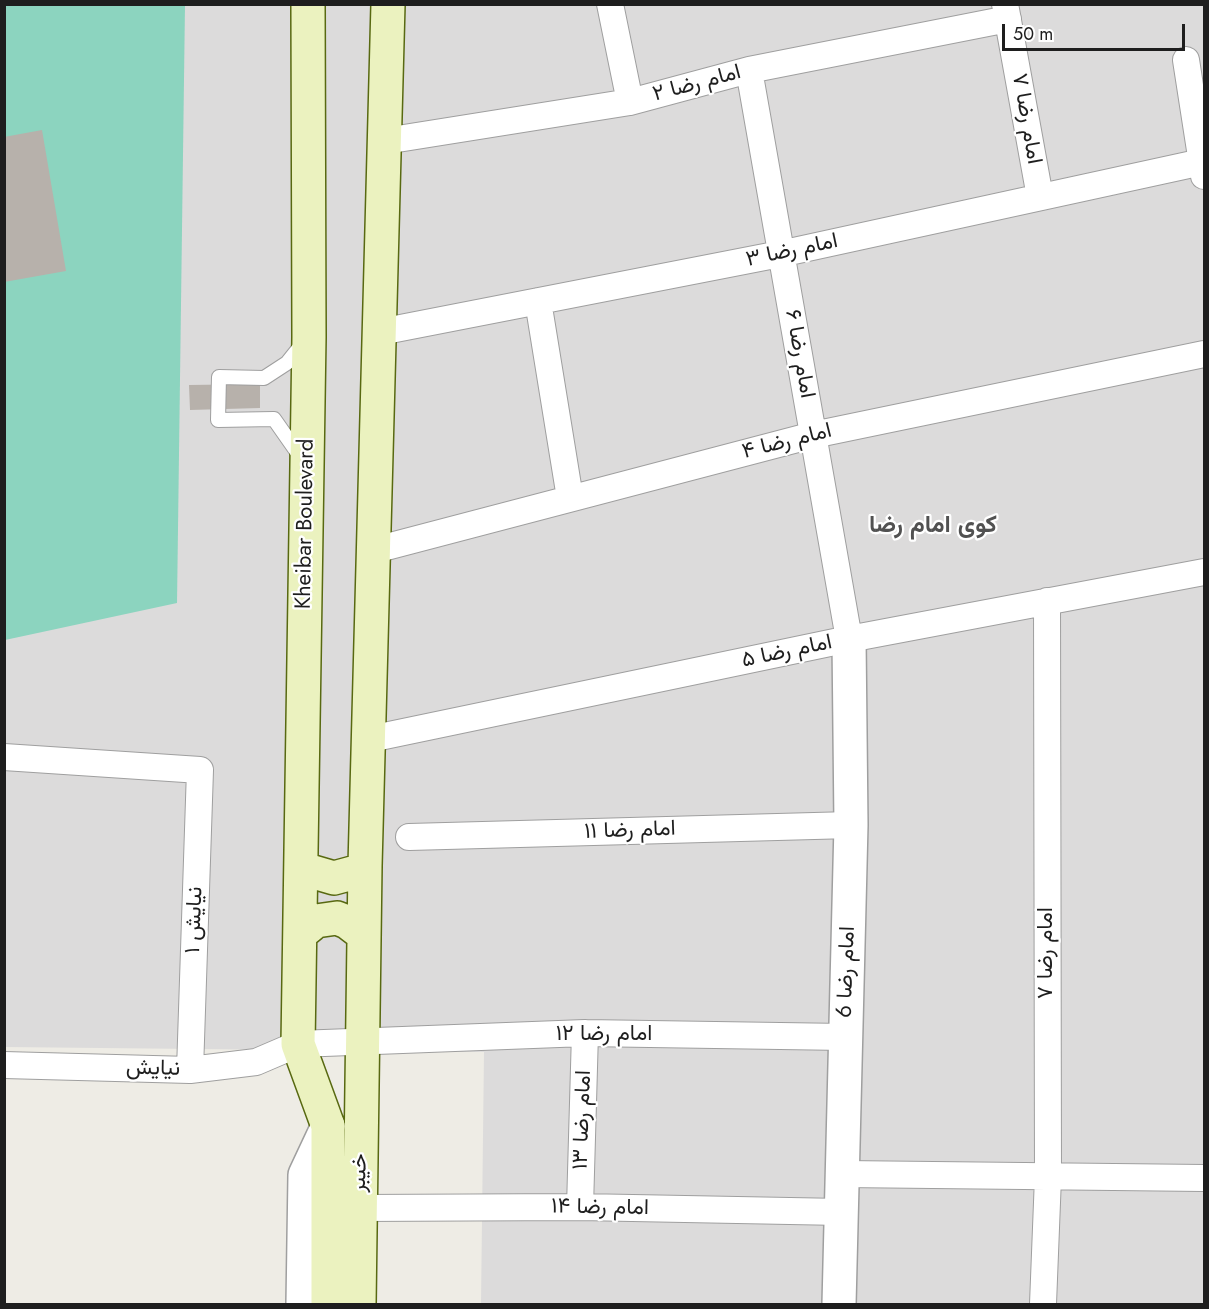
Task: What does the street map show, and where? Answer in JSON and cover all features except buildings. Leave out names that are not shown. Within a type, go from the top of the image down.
[{"type":"main road","name":"Kheibar Boulevard","points":[[298,1044],[309,337],[308,4]]},
{"type":"main road","points":[[363,1041],[363,936],[385,141],[391,5]]},
{"type":"main road","points":[[301,864],[310,871],[334,878],[356,872],[365,866]]},
{"type":"main road","points":[[300,934],[316,921],[337,918],[356,927],[363,936]]},
{"type":"main road","name":"خیبر","points":[[359,1305],[363,1041]]},
{"type":"main road","points":[[298,1044],[328,1126],[328,1305]]},
{"type":"street","points":[[610,4],[630,102]]},
{"type":"street","name":"امام رضا ۲","points":[[385,141],[630,102],[748,70],[1006,12]]},
{"type":"street","name":"امام رضا ۷","points":[[1006,12],[1040,197]]},
{"type":"street","points":[[1186,60],[1203,169]]},
{"type":"street","name":"امام رضا ۶","points":[[748,70],[849,639]]},
{"type":"street","name":"امام رضا ۳","points":[[380,332],[780,254],[1040,197],[1203,169]]},
{"type":"street","points":[[538,301],[570,498]]},
{"type":"street","name":"امام رضا ۴","points":[[375,550],[813,435],[1204,354]]},
{"type":"street","name":"امام رضا ۵","points":[[370,739],[849,639],[1204,572]]},
{"type":"street","name":"امام رضا ۷","points":[[1043,1305],[1048,1177],[1047,602]]},
{"type":"street","name":"امام رضا 6","points":[[839,1305],[851,825],[849,639]]},
{"type":"street","name":"نیایش ۱","points":[[4,757],[200,770],[190,1070]]},
{"type":"street","name":"امام رضا ۱۱","points":[[409,837],[851,825]]},
{"type":"street","name":"امام رضا ۱۲","points":[[298,1044],[585,1034],[845,1037]]},
{"type":"street","name":"امام رضا ۱۳","points":[[580,1207],[585,1034]]},
{"type":"street","name":"نیایش","points":[[4,1065],[190,1070],[256,1062],[298,1044]]},
{"type":"street","points":[[303,1305],[305,1174],[328,1126]]},
{"type":"street","points":[[843,1174],[1204,1178]]},
{"type":"street","name":"امام رضا ۱۴","points":[[359,1208],[580,1207],[842,1212]]},
{"type":"lane","points":[[307,466],[274,419],[218,420],[219,377],[264,378],[286,363],[309,337]]},
{"type":"shaded area","points":[[5,5],[1204,5],[1204,1304],[481,1304],[484,1052],[5,1047]]},
{"type":"green space","points":[[4,5],[185,5],[177,603],[5,640]]},
{"type":"district","name":"کوی امام رضا","points":[[933,526]]}]
